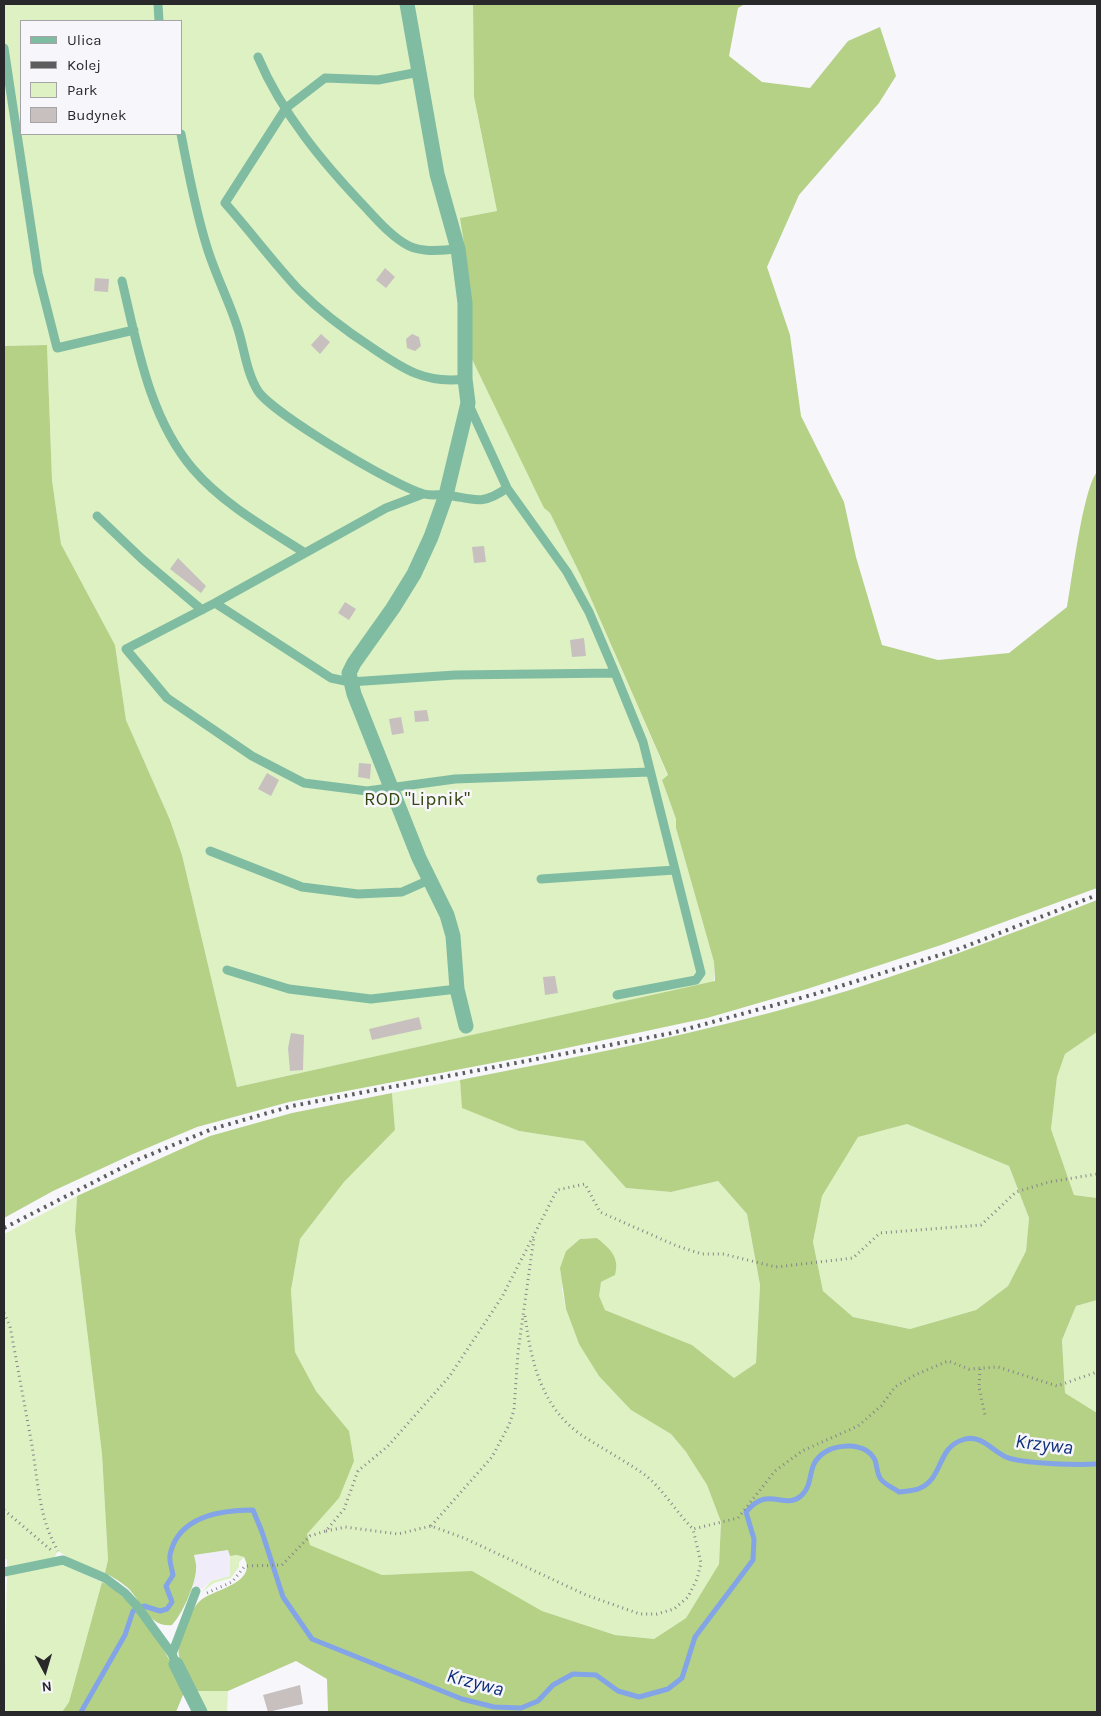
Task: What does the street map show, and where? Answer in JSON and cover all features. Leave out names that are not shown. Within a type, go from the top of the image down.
[{"type":"street","points":[[407,4],[437,174],[458,249],[465,303],[465,380],[468,403],[446,495],[431,537],[414,574],[349,673],[350,682],[428,880],[447,915],[453,936],[457,989],[466,1026]]},
{"type":"street","points":[[174,1659],[200,1712]]},
{"type":"lane","points":[[158,4],[159,20]]},
{"type":"lane","points":[[4,48],[38,273],[57,348],[134,330]]},
{"type":"lane","points":[[258,57],[267,79],[300,131],[378,221],[407,245],[417,249],[458,249]]},
{"type":"lane","points":[[419,72],[378,80],[329,77],[286,108],[225,203],[299,290],[338,325],[401,368],[416,375],[446,382],[465,380]]},
{"type":"lane","points":[[180,135],[196,210],[207,246],[238,327],[257,390],[267,401],[292,420],[378,472],[423,494]]},
{"type":"lane","points":[[122,281],[134,330],[159,414],[192,468],[240,511],[305,553]]},
{"type":"lane","points":[[468,403],[507,488],[568,572],[589,612],[643,742],[701,973],[700,977],[696,980],[617,996]]},
{"type":"lane","points":[[507,488],[494,498],[483,500],[470,501],[446,495],[423,494],[386,508],[215,603],[126,649],[167,698],[252,756],[304,783],[367,792],[392,790],[455,779],[650,772]]},
{"type":"lane","points":[[97,516],[142,559],[202,610]]},
{"type":"lane","points":[[215,603],[331,678],[350,682],[456,675],[615,673]]},
{"type":"lane","points":[[210,851],[302,887],[358,894],[402,892],[428,880]]},
{"type":"lane","points":[[541,879],[675,870]]},
{"type":"lane","points":[[227,970],[289,988],[371,999],[457,989]]},
{"type":"lane","points":[[4,1572],[63,1560],[105,1578],[125,1592],[174,1659]]},
{"type":"lane","points":[[174,1659],[196,1591]]},
{"type":"path","points":[[326,1531],[344,1509],[358,1471],[388,1446],[449,1377],[502,1297],[557,1190],[585,1184],[600,1212],[676,1246],[702,1254],[724,1254],[776,1267],[853,1258],[880,1233],[981,1225],[1016,1192],[1049,1182],[1097,1174]]},
{"type":"path","points":[[191,1602],[212,1589],[232,1582],[245,1566],[282,1566],[310,1536],[326,1531],[354,1528],[398,1534],[431,1526],[476,1478],[503,1439],[514,1410],[534,1234]]},
{"type":"path","points":[[431,1526],[464,1538],[564,1586],[640,1614],[657,1614],[674,1609],[688,1597],[697,1580],[701,1563],[693,1529],[646,1476],[578,1433],[557,1413],[542,1389],[531,1357],[524,1311]]},
{"type":"path","points":[[4,1314],[10,1326],[41,1510],[49,1536],[63,1560]]},
{"type":"path","points":[[693,1529],[738,1518],[775,1471],[802,1451],[858,1426],[882,1406],[895,1387],[915,1375],[948,1361],[969,1370],[998,1367],[1057,1386],[1097,1372]]},
{"type":"path","points":[[980,1369],[979,1387],[984,1415]]},
{"type":"path","points":[[4,1510],[63,1560]]},
{"type":"shaded area","points":[[229,1550],[232,1566],[230,1576],[211,1581],[202,1589],[192,1585],[197,1570],[194,1555]]},
{"type":"green space","name":"ROD \"Lipnik\"","points":[[4,4],[473,4],[474,97],[497,211],[460,218],[544,508],[550,513],[581,576],[668,776],[662,780],[676,819],[676,828],[714,962],[714,982],[237,1087],[182,855],[170,820],[126,720],[115,645],[61,544],[52,480],[47,345],[4,346]]},
{"type":"green space","points":[[473,4],[745,4],[738,8],[729,56],[762,82],[810,88],[848,41],[880,27],[896,76],[879,103],[799,195],[767,267],[790,335],[801,416],[844,502],[856,557],[882,645],[938,660],[1009,653],[1067,607],[1087,496],[1097,472],[1097,888],[941,945],[807,989],[707,1018],[529,1056],[289,1102],[197,1127],[53,1191],[4,1218],[4,346],[47,345],[52,480],[61,544],[115,645],[126,720],[170,820],[182,855],[237,1087],[715,981],[714,962],[676,828],[676,819],[662,780],[668,775],[581,576],[550,513],[544,508],[471,357],[464,243],[460,218],[497,211],[474,97]]},
{"type":"green space","points":[[1097,900],[1097,1032],[1065,1054],[1057,1077],[1051,1129],[1074,1195],[1097,1198],[1097,1300],[1076,1306],[1062,1340],[1065,1393],[1097,1413],[1097,1712],[328,1712],[327,1679],[296,1661],[228,1691],[195,1691],[180,1660],[179,1652],[180,1642],[191,1614],[201,1600],[240,1579],[245,1573],[247,1566],[244,1557],[230,1556],[228,1550],[194,1555],[196,1569],[193,1584],[184,1607],[172,1625],[164,1625],[157,1622],[147,1613],[128,1588],[105,1573],[108,1560],[102,1454],[75,1231],[77,1196],[210,1136],[292,1113],[392,1093],[395,1130],[344,1182],[300,1239],[291,1290],[295,1352],[316,1391],[349,1431],[354,1461],[339,1498],[307,1534],[310,1545],[382,1575],[472,1571],[542,1611],[615,1635],[654,1639],[686,1618],[719,1564],[721,1522],[707,1485],[686,1452],[671,1434],[631,1410],[599,1376],[579,1344],[566,1309],[560,1268],[566,1251],[580,1239],[597,1238],[610,1250],[616,1263],[615,1275],[601,1282],[599,1296],[605,1310],[692,1345],[734,1378],[756,1363],[760,1285],[747,1214],[718,1181],[671,1192],[626,1188],[584,1141],[519,1131],[462,1108],[460,1080],[593,1054],[813,1001],[921,966]],"holes":[[[907,1124],[1009,1166],[1029,1218],[1026,1251],[1008,1286],[976,1310],[910,1329],[853,1317],[823,1291],[813,1242],[822,1196],[858,1137]]]},
{"type":"green space","points":[[1097,1032],[1097,1198],[1074,1195],[1051,1129],[1057,1077],[1065,1054]]},
{"type":"green space","points":[[460,1080],[463,1108],[519,1131],[584,1141],[626,1188],[671,1192],[718,1181],[747,1214],[760,1285],[756,1363],[734,1378],[692,1345],[605,1310],[598,1296],[601,1282],[615,1275],[598,1238],[580,1239],[566,1251],[562,1290],[566,1309],[579,1344],[631,1410],[671,1434],[686,1452],[707,1485],[721,1522],[719,1564],[686,1618],[654,1639],[615,1635],[542,1611],[472,1572],[382,1575],[310,1545],[306,1534],[339,1498],[349,1431],[316,1391],[295,1352],[291,1290],[300,1239],[344,1182],[395,1130],[392,1093]]},
{"type":"green space","points":[[907,1124],[1009,1166],[1029,1218],[1026,1251],[1008,1286],[976,1310],[910,1329],[853,1317],[823,1291],[813,1242],[822,1196],[857,1137]]},
{"type":"green space","points":[[77,1196],[75,1231],[102,1454],[108,1560],[105,1573],[74,1561],[58,1551],[54,1558],[7,1567],[7,1559],[4,1559],[4,1234]]},
{"type":"green space","points":[[1097,1300],[1097,1413],[1065,1393],[1062,1340],[1076,1306]]},
{"type":"green space","points":[[230,1556],[244,1557],[239,1562],[239,1567],[231,1578],[214,1583],[202,1592],[211,1581],[230,1576]]},
{"type":"green space","points":[[62,1564],[102,1582],[69,1702],[62,1712],[4,1712],[7,1575]]},
{"type":"green space","points":[[102,1582],[128,1602],[140,1615],[170,1660],[185,1690],[176,1712],[62,1712],[69,1702]]},
{"type":"green space","points":[[195,1691],[228,1691],[227,1712],[205,1712]]},
{"type":"building","points":[[385,268],[395,277],[386,288],[376,280]]},
{"type":"building","points":[[95,278],[109,279],[108,292],[94,291]]},
{"type":"building","points":[[321,334],[330,342],[320,354],[311,345]]},
{"type":"building","points":[[412,334],[419,337],[421,346],[415,351],[407,348],[406,339]]},
{"type":"building","points":[[484,546],[486,562],[474,563],[472,547]]},
{"type":"building","points":[[178,558],[206,586],[201,593],[170,569]]},
{"type":"building","points":[[345,602],[356,609],[349,620],[338,613]]},
{"type":"building","points":[[584,638],[586,656],[572,657],[570,640]]},
{"type":"building","points":[[427,710],[429,721],[415,722],[414,711]]},
{"type":"building","points":[[401,717],[404,733],[392,735],[389,719]]},
{"type":"building","points":[[359,763],[371,764],[370,779],[358,777]]},
{"type":"building","points":[[267,773],[279,780],[271,796],[258,789]]},
{"type":"building","points":[[555,976],[558,993],[545,995],[543,977]]},
{"type":"building","points":[[419,1017],[422,1029],[372,1040],[369,1029]]},
{"type":"building","points":[[291,1033],[304,1035],[303,1070],[290,1071],[288,1048]]},
{"type":"building","points":[[300,1685],[303,1704],[268,1712],[263,1695]]},
{"type":"waterway","name":"Krzywa","points":[[81,1712],[125,1635],[133,1611],[144,1606],[160,1611],[167,1609],[172,1602],[166,1586],[173,1575],[170,1555],[175,1542],[191,1524],[214,1514],[253,1510],[283,1597],[312,1639],[462,1699],[494,1707],[521,1708],[538,1701],[553,1685],[573,1674],[596,1675],[618,1691],[639,1697],[668,1689],[682,1678],[695,1637],[753,1560],[754,1539],[746,1512],[754,1504],[762,1500],[788,1501],[801,1496],[808,1487],[816,1460],[833,1448],[849,1446],[864,1450],[875,1460],[881,1480],[899,1492],[916,1490],[926,1484],[932,1478],[948,1450],[954,1444],[968,1438],[980,1440],[1006,1457],[1014,1459],[1051,1464],[1097,1464]]},
{"type":"railway","points":[[4,1228],[137,1160],[212,1129],[292,1106],[672,1033],[815,994],[956,950],[1097,895]]}]
